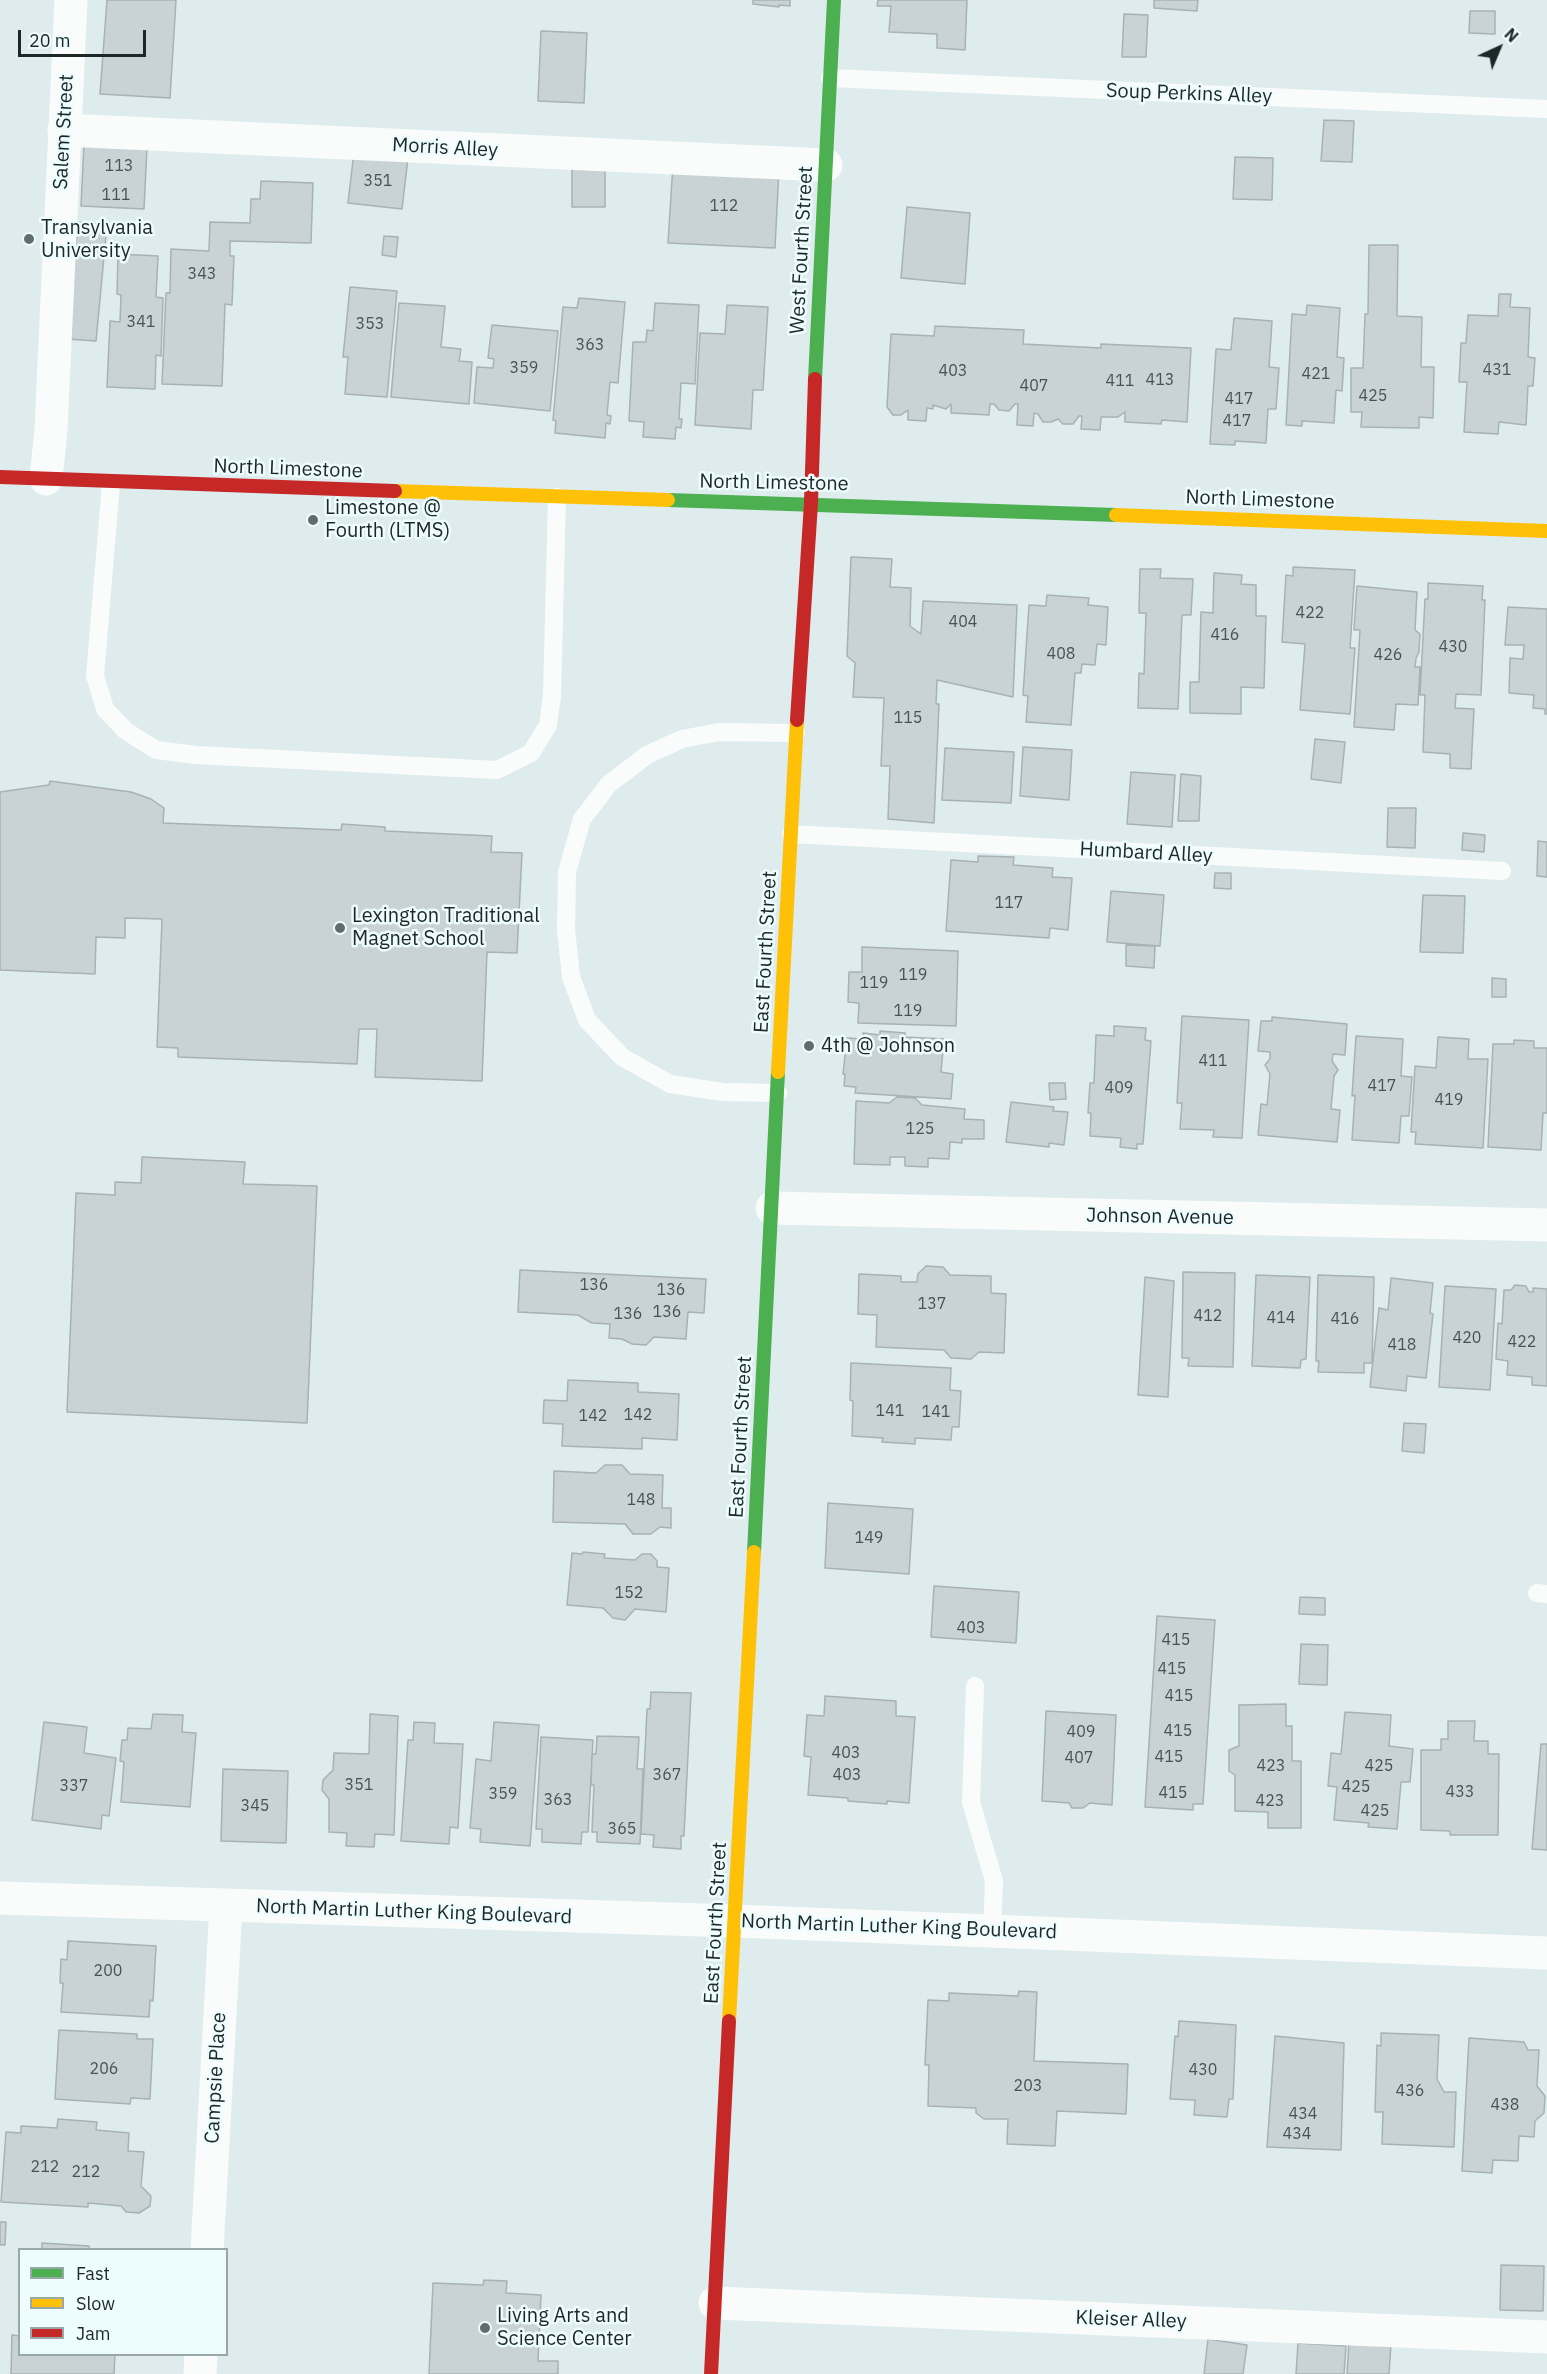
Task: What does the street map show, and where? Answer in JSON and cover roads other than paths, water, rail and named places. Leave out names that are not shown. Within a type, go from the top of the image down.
[{"type":"street","name":"Salem Street","points":[[46,479],[51,429],[71,0]]},
{"type":"street","name":"West Fourth Street","points":[[811,503],[811,459],[834,0]]},
{"type":"street","name":"Morris Alley","points":[[64,130],[826,165]]},
{"type":"street","name":"North Limestone","points":[[0,477],[111,483],[811,503],[1547,531]]},
{"type":"street","name":"East Fourth Street","points":[[711,2374],[796,733],[811,503]]},
{"type":"street","name":"Johnson Avenue","points":[[772,1208],[1547,1225]]},
{"type":"street","name":"North Martin Luther King Boulevard","points":[[0,1898],[735,1921],[1547,1953]]},
{"type":"street","name":"Campsie Place","points":[[207,2248],[226,1906]]},
{"type":"street","name":"Kleiser Alley","points":[[715,2303],[1547,2337]]},
{"type":"street","points":[[200,2374],[201,2356]]},
{"type":"lane","name":"Soup Perkins Alley","points":[[831,78],[1547,109]]},
{"type":"lane","points":[[111,483],[110,517],[95,676],[105,709],[126,731],[156,750],[196,755],[497,770],[531,753],[548,724],[552,696],[557,497]]},
{"type":"lane","points":[[778,1094],[723,1092],[670,1084],[622,1057],[586,1020],[570,977],[566,930],[567,872],[582,819],[609,784],[647,755],[682,739],[719,732],[796,733]]},
{"type":"lane","name":"Humbard Alley","points":[[791,834],[1502,871]]},
{"type":"lane","points":[[975,1686],[971,1802],[994,1881],[992,1931]]},
{"type":"place","name":"Transylvania University","points":[[29,239]]},
{"type":"place","name":"Limestone @ Fourth (LTMS)","points":[[313,520]]},
{"type":"place","name":"Lexington Traditional Magnet School","points":[[340,928]]},
{"type":"place","name":"4th @ Johnson","points":[[809,1046]]},
{"type":"place","name":"Living Arts and Science Center","points":[[485,2328]]}]
